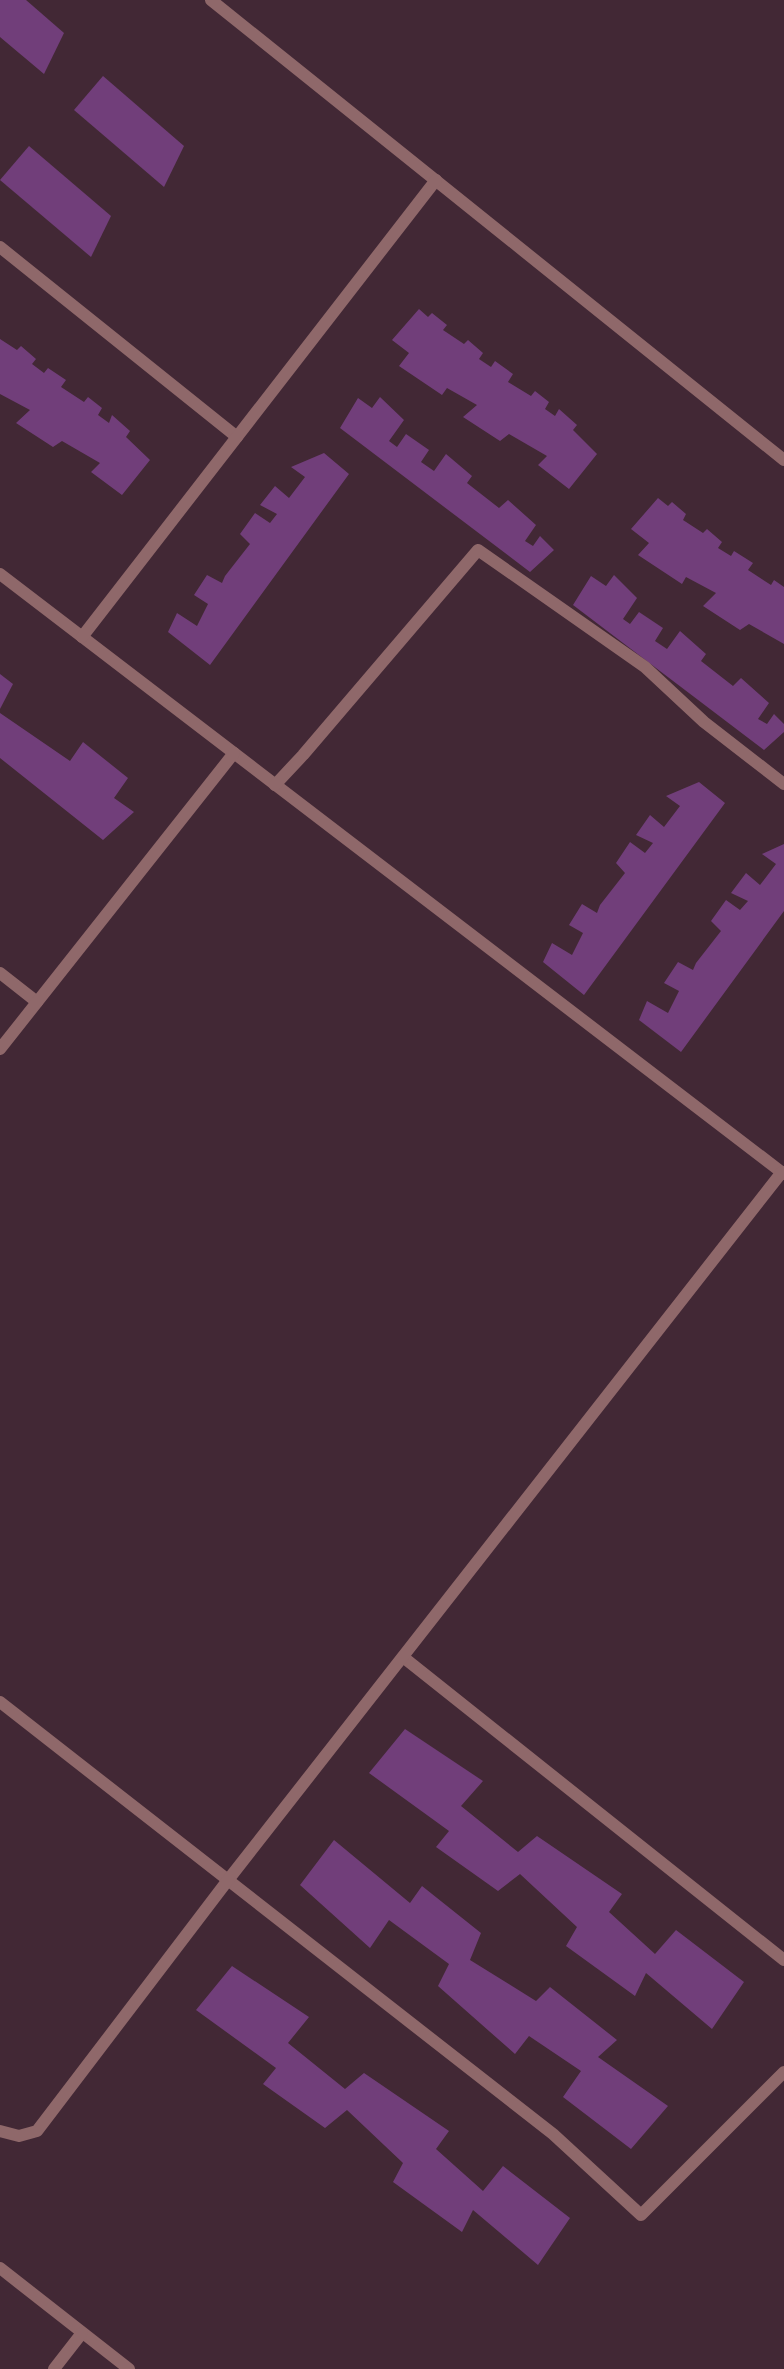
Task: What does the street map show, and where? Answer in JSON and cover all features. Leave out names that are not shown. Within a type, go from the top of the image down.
[{"type":"street","points":[[211,0],[784,460]]},
{"type":"street","points":[[82,637],[436,180]]},
{"type":"street","points":[[0,247],[237,437]]},
{"type":"street","points":[[275,785],[303,755],[478,550],[645,667],[704,722],[784,784]]},
{"type":"street","points":[[0,574],[783,1173],[228,1880],[37,2130],[19,2136],[0,2131]]},
{"type":"street","points":[[0,1049],[234,753]]},
{"type":"street","points":[[0,973],[38,1002]]},
{"type":"street","points":[[403,1657],[784,1960]]},
{"type":"street","points":[[0,1702],[553,2134],[641,2215],[784,2072]]},
{"type":"street","points":[[0,2268],[129,2369]]},
{"type":"street","points":[[54,2369],[82,2333]]},
{"type":"building","points":[[0,0],[26,0],[64,33],[44,74],[0,37]]},
{"type":"building","points":[[103,76],[184,146],[164,187],[74,110]]},
{"type":"building","points":[[29,146],[111,216],[91,257],[0,180]]},
{"type":"building","points":[[419,309],[428,317],[432,313],[447,325],[443,330],[464,344],[468,340],[483,353],[479,359],[491,367],[495,361],[513,374],[508,382],[531,396],[535,391],[549,402],[545,409],[555,416],[559,409],[577,425],[573,430],[597,454],[569,489],[538,465],[547,456],[509,434],[500,441],[463,417],[477,405],[447,388],[442,395],[399,366],[409,353],[392,340]]},
{"type":"building","points":[[0,339],[17,350],[21,346],[36,359],[32,364],[44,373],[48,368],[66,380],[61,387],[84,402],[88,397],[102,408],[98,415],[109,423],[112,415],[130,431],[126,437],[150,460],[122,495],[91,472],[100,463],[62,441],[53,447],[16,423],[30,410],[0,394]]},
{"type":"building","points":[[380,397],[404,420],[389,441],[397,447],[406,434],[429,450],[421,462],[434,471],[446,454],[472,476],[467,483],[499,508],[508,500],[536,525],[525,541],[533,546],[540,536],[554,550],[530,572],[340,428],[358,398],[372,408]]},
{"type":"building","points":[[324,453],[349,474],[210,665],[168,632],[177,613],[197,626],[208,604],[194,595],[207,575],[222,583],[225,576],[250,544],[240,534],[255,513],[270,523],[277,514],[260,505],[275,486],[289,498],[305,477],[291,467]]},
{"type":"building","points":[[658,498],[668,506],[672,502],[686,514],[683,520],[703,533],[707,529],[722,542],[718,548],[731,556],[734,551],[753,563],[748,570],[771,585],[774,580],[784,587],[784,644],[749,624],[740,630],[703,606],[716,593],[686,577],[682,584],[638,555],[649,543],[631,529]]},
{"type":"building","points":[[614,575],[637,598],[623,619],[630,624],[639,612],[663,628],[655,641],[667,649],[680,631],[706,654],[701,661],[733,686],[741,678],[769,703],[758,719],[767,724],[774,714],[784,724],[784,732],[764,750],[573,605],[591,576],[606,586]]},
{"type":"building","points":[[0,674],[13,684],[0,709]]},
{"type":"building","points":[[0,713],[70,761],[83,742],[128,778],[114,798],[134,812],[103,840],[0,758]]},
{"type":"building","points":[[699,782],[725,803],[584,995],[543,962],[552,943],[572,955],[583,933],[569,925],[582,904],[597,913],[600,905],[625,873],[616,863],[630,842],[645,853],[653,843],[636,835],[650,815],[664,827],[680,806],[666,796]]},
{"type":"building","points":[[784,844],[784,911],[681,1052],[639,1020],[647,1001],[668,1013],[679,991],[664,983],[678,962],[693,970],[696,963],[721,931],[711,921],[726,900],[740,910],[748,901],[731,893],[746,873],[760,885],[776,864],[762,854]]},
{"type":"building","points":[[405,1729],[483,1781],[461,1806],[518,1852],[537,1836],[622,1894],[609,1912],[655,1954],[676,1930],[744,1982],[712,2029],[646,1973],[635,1996],[566,1946],[577,1927],[520,1874],[498,1891],[436,1847],[449,1831],[369,1773]]},
{"type":"building","points":[[334,1840],[410,1903],[422,1886],[481,1933],[470,1960],[536,2001],[550,1987],[617,2040],[598,2057],[668,2106],[631,2149],[563,2097],[581,2071],[529,2036],[515,2054],[438,1986],[449,1964],[389,1920],[370,1948],[300,1885]]},
{"type":"building","points":[[232,1966],[309,2017],[288,2043],[345,2089],[364,2073],[449,2131],[436,2149],[483,2191],[503,2166],[570,2218],[538,2265],[473,2210],[462,2232],[393,2182],[403,2163],[347,2110],[325,2128],[263,2084],[276,2068],[196,2010]]}]
